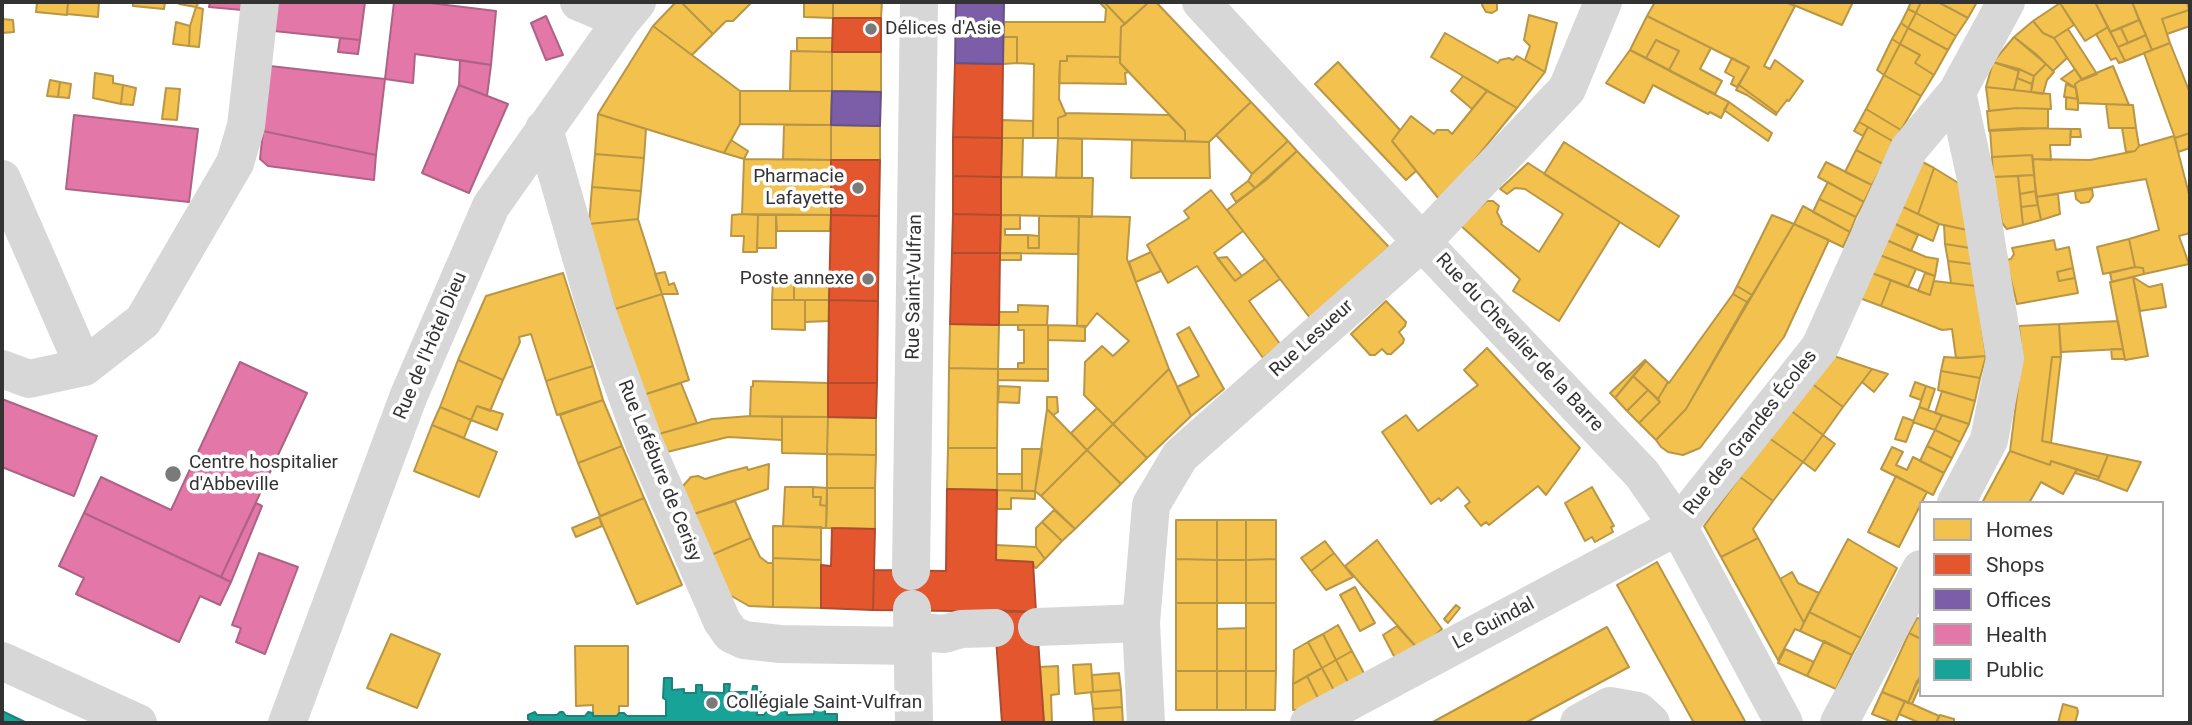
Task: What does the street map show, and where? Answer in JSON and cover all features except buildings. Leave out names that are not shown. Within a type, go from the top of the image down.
[{"type":"street","points":[[2,369],[29,379],[84,367],[144,321],[235,163],[246,126],[260,2]]},
{"type":"street","points":[[579,2],[630,11]]},
{"type":"street","name":"Rue Saint-Vulfran","points":[[911,571],[919,2]]},
{"type":"street","name":"Rue du Chevalier de la Barre","points":[[1201,2],[1422,242],[1642,474],[1678,526],[1784,723]]},
{"type":"street","name":"Rue Lesueur","points":[[1146,723],[1141,624],[1151,505],[1180,456],[1422,242],[1567,89],[1603,2]]},
{"type":"street","name":"Rue des Grandes Écoles","points":[[1678,526],[1820,347],[1909,149],[1957,92],[2006,2]]},
{"type":"street","name":"Rue de l'Hôtel Dieu","points":[[287,723],[409,395],[491,206],[630,11]]},
{"type":"street","points":[[1957,92],[1976,179],[2005,358],[1989,440],[1957,501]]},
{"type":"street","name":"Rue Lefébure de Cerisy","points":[[544,129],[597,312],[644,443],[722,621],[731,634],[744,640],[780,644],[912,629]]},
{"type":"street","points":[[2,179],[84,367]]},
{"type":"street","name":"Le Guindal","points":[[1309,723],[1678,526]]},
{"type":"street","points":[[1839,723],[1919,573]]},
{"type":"street","points":[[1038,627],[1141,624]]},
{"type":"street","points":[[914,723],[912,629],[944,634],[961,629],[995,628]]},
{"type":"street","points":[[2,661],[138,723]]},
{"type":"street","points":[[1578,723],[1609,706],[1638,711],[1651,723]]},
{"type":"place","name":"Délices d'Asie","points":[[871,29]]},
{"type":"place","name":"Pharmacie Lafayette","points":[[858,188]]},
{"type":"place","name":"Poste annexe","points":[[868,279]]},
{"type":"place","name":"Centre hospitalier d'Abbeville","points":[[173,474]]},
{"type":"place","name":"Collégiale Saint-Vulfran","points":[[712,703]]}]
